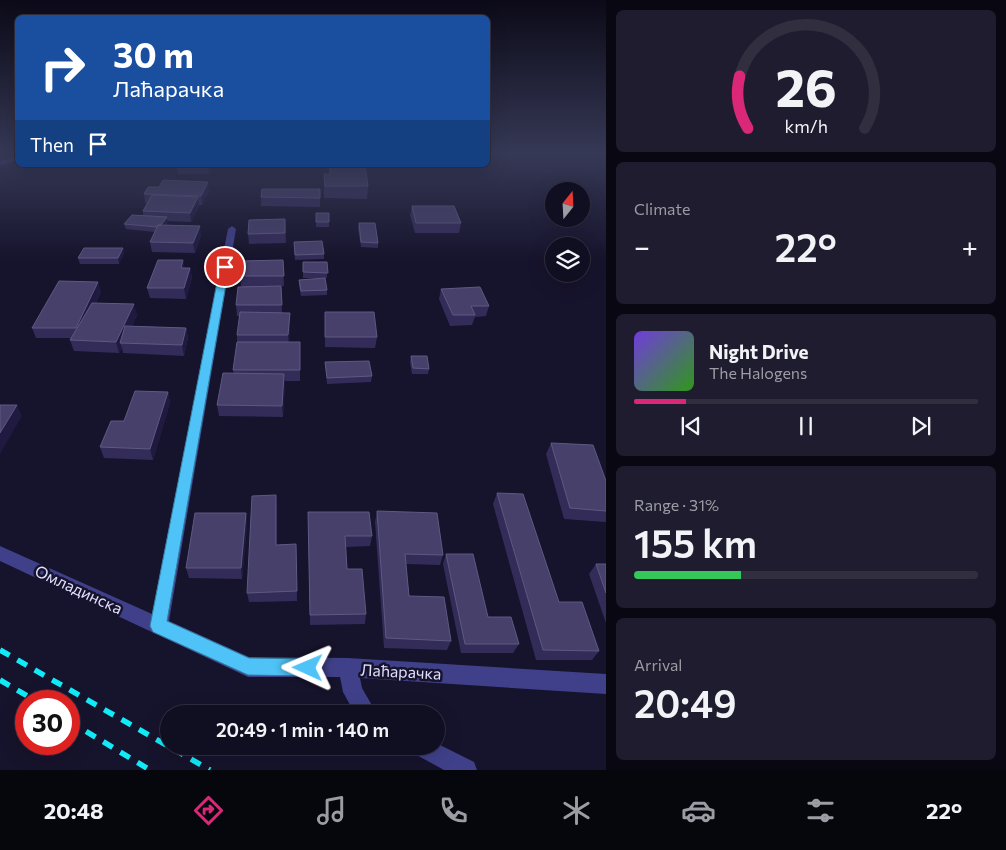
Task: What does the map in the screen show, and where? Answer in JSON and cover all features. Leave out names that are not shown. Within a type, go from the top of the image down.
[{"type":"street","points":[[158,626],[232,229]]},
{"type":"street","name":"Омладинска","points":[[0,553],[158,626]]},
{"type":"street","name":"Лаћарачка","points":[[158,626],[248,667],[348,668],[606,684]]},
{"type":"street","points":[[348,668],[353,692],[361,705]]},
{"type":"street","points":[[437,755],[466,770]]},
{"type":"building","points":[[147,189],[205,189],[201,196],[144,194]]},
{"type":"building","points":[[262,189],[320,189],[320,198],[261,197]]},
{"type":"building","points":[[152,195],[198,197],[190,213],[143,211]]},
{"type":"building","points":[[412,206],[454,206],[461,223],[416,223]]},
{"type":"building","points":[[316,213],[329,213],[329,222],[316,222]]},
{"type":"building","points":[[132,215],[167,217],[157,227],[124,224]]},
{"type":"building","points":[[285,219],[285,233],[248,234],[249,220]]},
{"type":"building","points":[[359,223],[375,223],[378,243],[361,242]]},
{"type":"building","points":[[158,225],[200,226],[193,243],[150,242]]},
{"type":"building","points":[[322,241],[324,254],[295,255],[294,242]]},
{"type":"building","points":[[84,248],[123,248],[118,258],[78,258]]},
{"type":"building","points":[[158,260],[183,260],[181,268],[190,268],[184,288],[147,288]]},
{"type":"building","points":[[283,260],[284,276],[240,276],[241,261]]},
{"type":"building","points":[[303,262],[327,262],[328,273],[303,272]]},
{"type":"building","points":[[325,278],[327,290],[301,291],[299,280]]},
{"type":"building","points":[[59,281],[98,282],[76,328],[32,328]]},
{"type":"building","points":[[281,286],[282,305],[236,305],[238,287]]},
{"type":"building","points":[[480,287],[489,306],[471,306],[475,315],[453,315],[441,289]]},
{"type":"building","points":[[92,303],[134,304],[116,342],[70,340]]},
{"type":"building","points":[[240,312],[290,313],[288,335],[237,335]]},
{"type":"building","points":[[325,312],[374,312],[377,337],[325,337]]},
{"type":"building","points":[[125,326],[186,328],[182,345],[120,343]]},
{"type":"building","points":[[237,342],[300,342],[300,370],[233,370]]},
{"type":"building","points":[[411,356],[427,356],[429,369],[413,368]]},
{"type":"building","points":[[369,361],[372,376],[327,378],[325,362]]},
{"type":"building","points":[[223,373],[284,374],[282,406],[217,405]]},
{"type":"building","points":[[135,391],[168,392],[150,449],[100,447],[111,421],[124,421]]},
{"type":"building","points":[[0,405],[17,405],[0,433]]},
{"type":"building","points":[[551,443],[593,445],[606,481],[606,511],[570,508]]},
{"type":"building","points":[[497,493],[523,494],[559,602],[582,602],[599,651],[543,650]]},
{"type":"building","points":[[276,495],[276,545],[296,544],[297,591],[247,593],[252,496]]},
{"type":"building","points":[[377,511],[437,513],[443,555],[405,554],[409,596],[444,597],[451,641],[386,638]]},
{"type":"building","points":[[308,512],[369,512],[372,536],[345,536],[347,569],[362,569],[366,614],[310,615]]},
{"type":"building","points":[[195,513],[246,513],[241,568],[186,568]]},
{"type":"building","points":[[446,554],[473,554],[488,617],[511,617],[519,644],[465,644]]},
{"type":"building","points":[[596,564],[606,564],[606,593]]},
{"type":"railway","points":[[0,650],[210,770]]},
{"type":"railway","points":[[0,680],[17,690]]},
{"type":"railway","points":[[80,728],[150,770]]},
{"type":"route","points":[[225,267],[158,626],[248,667],[308,668]]}]
